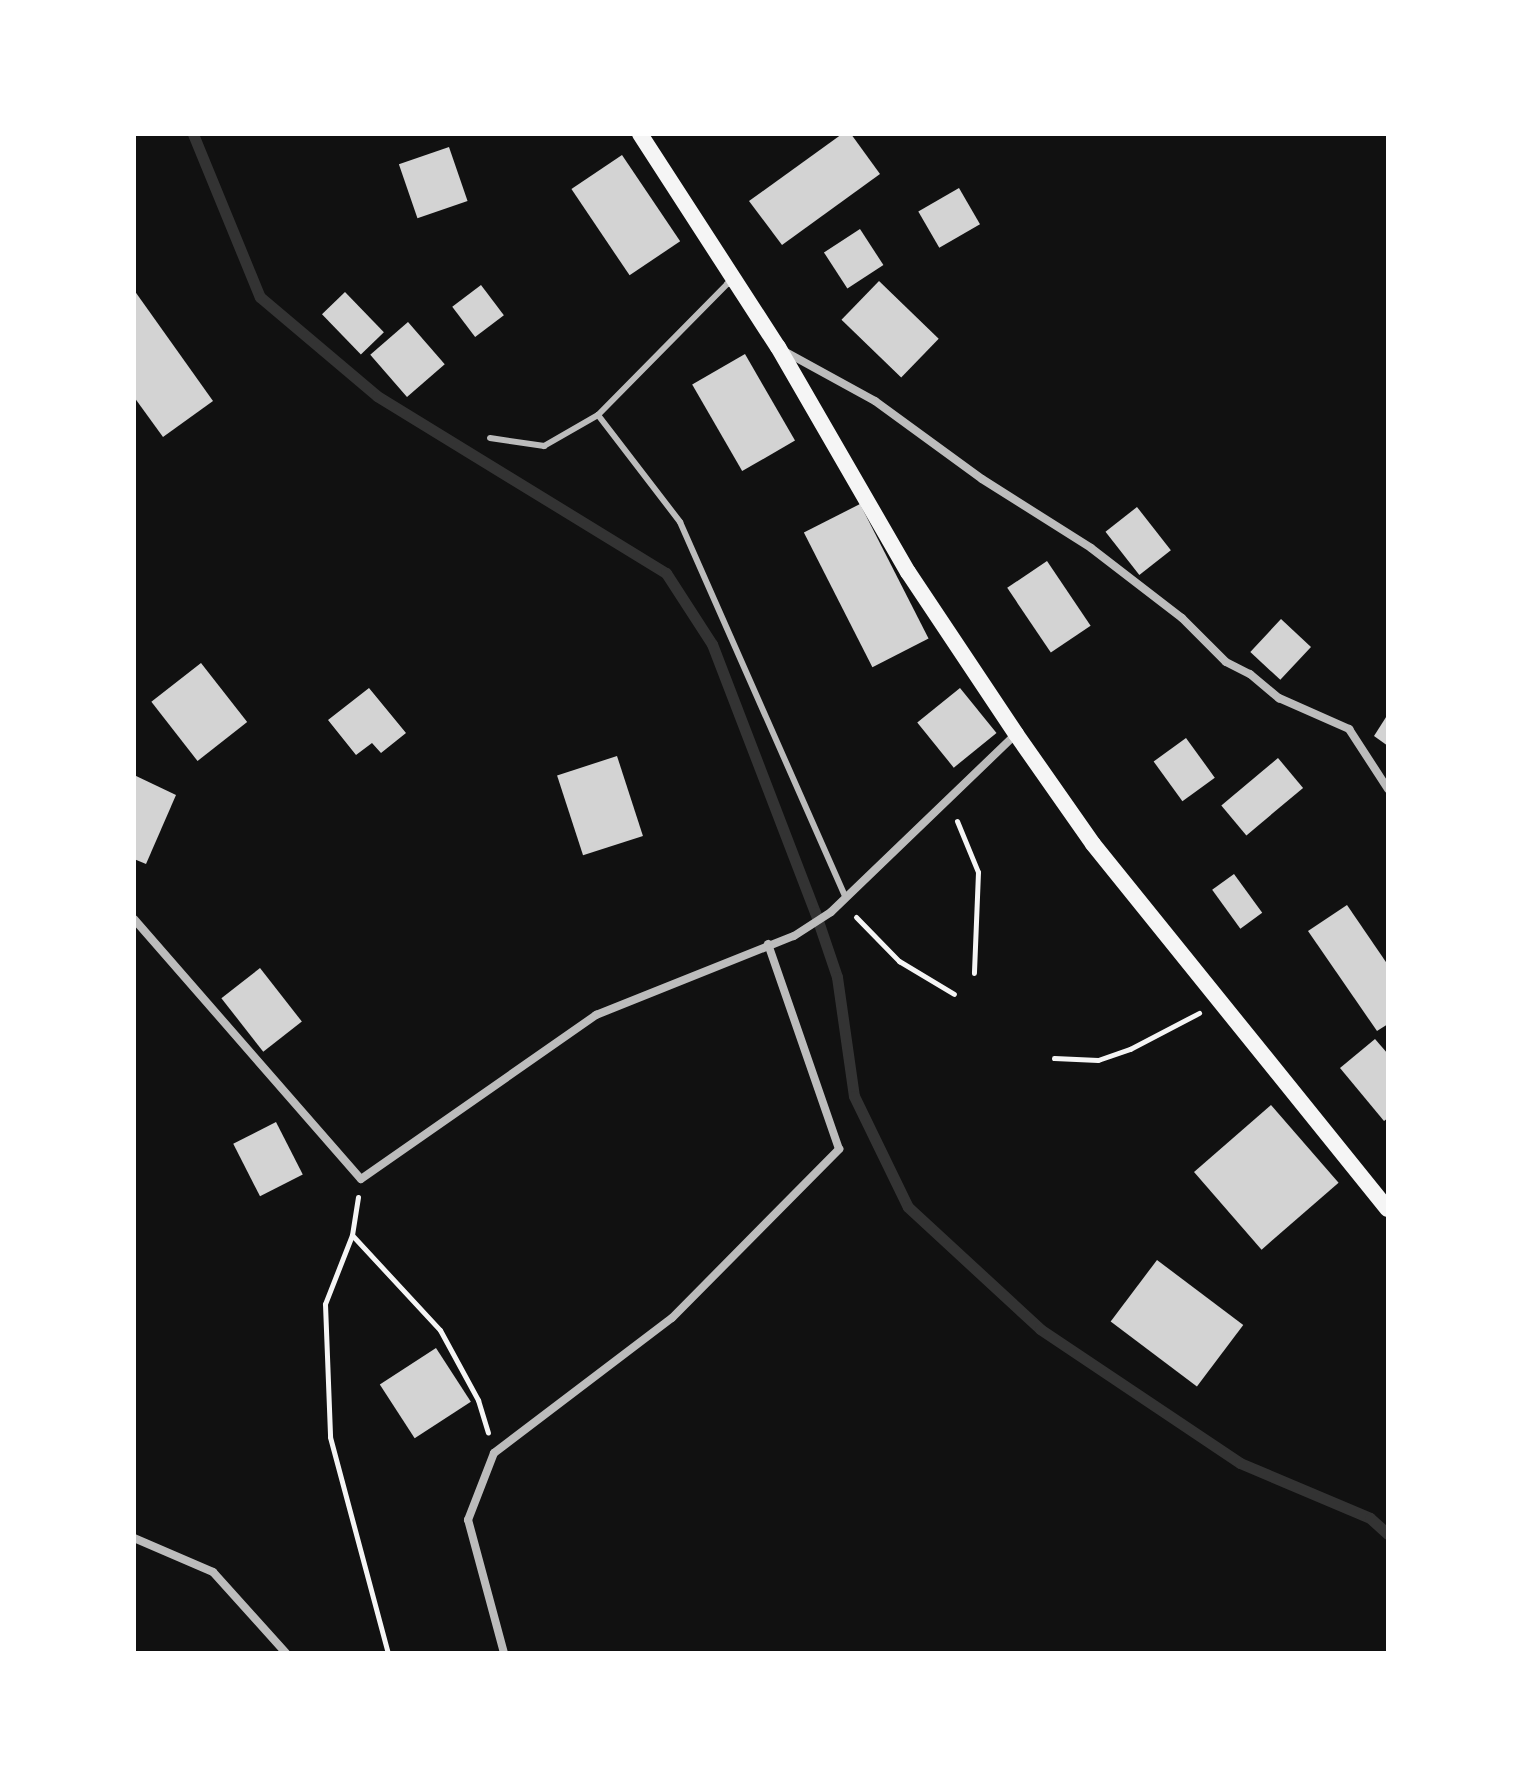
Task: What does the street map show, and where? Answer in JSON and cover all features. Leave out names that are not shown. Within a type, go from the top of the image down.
[{"type":"main road","points":[[640,134],[778,347],[908,572],[1016,734],[1093,844],[1388,1209]]},
{"type":"street","points":[[778,347],[875,401],[982,479],[1091,548],[1182,618],[1226,662],[1250,674],[1279,698],[1349,729],[1388,789]]},
{"type":"street","points":[[134,919],[361,1179],[596,1015],[794,936],[831,912],[1016,734]]},
{"type":"street","points":[[504,1653],[468,1520],[494,1453],[672,1318],[839,1149],[768,944]]},
{"type":"street","points":[[134,1538],[213,1572],[286,1653]]},
{"type":"lane","points":[[490,438],[544,446],[598,415],[727,284],[735,284]]},
{"type":"lane","points":[[598,415],[680,522],[846,898]]},
{"type":"path","points":[[946,803],[969,843],[978,872],[974,973]]},
{"type":"path","points":[[846,898],[859,924],[899,961],[954,994]]},
{"type":"path","points":[[1054,1058],[1098,1060],[1130,1049],[1221,1001]]},
{"type":"path","points":[[361,1179],[352,1235],[325,1304],[330,1437],[388,1653]]},
{"type":"path","points":[[352,1235],[440,1330],[478,1400],[494,1453]]},
{"type":"building","points":[[842,134],[851,134],[880,174],[782,245],[749,201]]},
{"type":"building","points":[[449,147],[468,201],[417,218],[399,164]]},
{"type":"building","points":[[622,155],[680,241],[630,275],[571,189]]},
{"type":"building","points":[[959,188],[980,224],[939,248],[918,212]]},
{"type":"building","points":[[860,229],[883,265],[847,288],[824,252]]},
{"type":"building","points":[[879,281],[939,339],[901,378],[841,320]]},
{"type":"building","points":[[481,285],[504,315],[475,337],[452,307]]},
{"type":"building","points":[[134,290],[213,401],[163,437],[134,397]]},
{"type":"building","points":[[345,292],[384,332],[361,355],[322,314]]},
{"type":"building","points":[[408,322],[445,364],[407,397],[370,355]]},
{"type":"building","points":[[745,354],[795,441],[742,471],[692,385]]},
{"type":"building","points":[[860,504],[929,639],[872,667],[804,533]]},
{"type":"building","points":[[1137,507],[1171,550],[1139,575],[1105,532]]},
{"type":"building","points":[[1047,561],[1091,626],[1051,653],[1007,588]]},
{"type":"building","points":[[1281,619],[1311,647],[1280,680],[1250,652]]},
{"type":"building","points":[[201,663],[247,722],[198,761],[151,702]]},
{"type":"building","points":[[369,688],[406,733],[381,753],[372,743],[356,755],[328,720]]},
{"type":"building","points":[[960,688],[997,733],[954,768],[917,723]]},
{"type":"building","points":[[1388,714],[1388,746],[1374,736]]},
{"type":"building","points":[[1186,738],[1215,778],[1182,801],[1154,762]]},
{"type":"building","points":[[617,756],[643,836],[583,855],[557,775]]},
{"type":"building","points":[[1278,758],[1303,788],[1246,835],[1221,806]]},
{"type":"building","points":[[134,775],[176,795],[146,864],[134,859]]},
{"type":"building","points":[[1234,874],[1262,913],[1240,929],[1212,890]]},
{"type":"building","points":[[1347,905],[1388,965],[1388,1024],[1377,1031],[1308,931]]},
{"type":"building","points":[[260,968],[302,1022],[263,1052],[221,998]]},
{"type":"building","points":[[1375,1039],[1388,1054],[1388,1118],[1384,1121],[1340,1068]]},
{"type":"building","points":[[1271,1105],[1339,1183],[1262,1250],[1194,1172]]},
{"type":"building","points":[[276,1122],[303,1175],[260,1196],[233,1144]]},
{"type":"building","points":[[1157,1260],[1243,1325],[1197,1386],[1111,1321]]},
{"type":"building","points":[[436,1348],[471,1402],[415,1438],[380,1384]]},
{"type":"waterway","points":[[193,134],[260,297],[377,396],[666,573],[712,644],[815,912],[837,977],[854,1096],[908,1207],[1040,1329],[1240,1463],[1370,1518],[1388,1534]]}]
